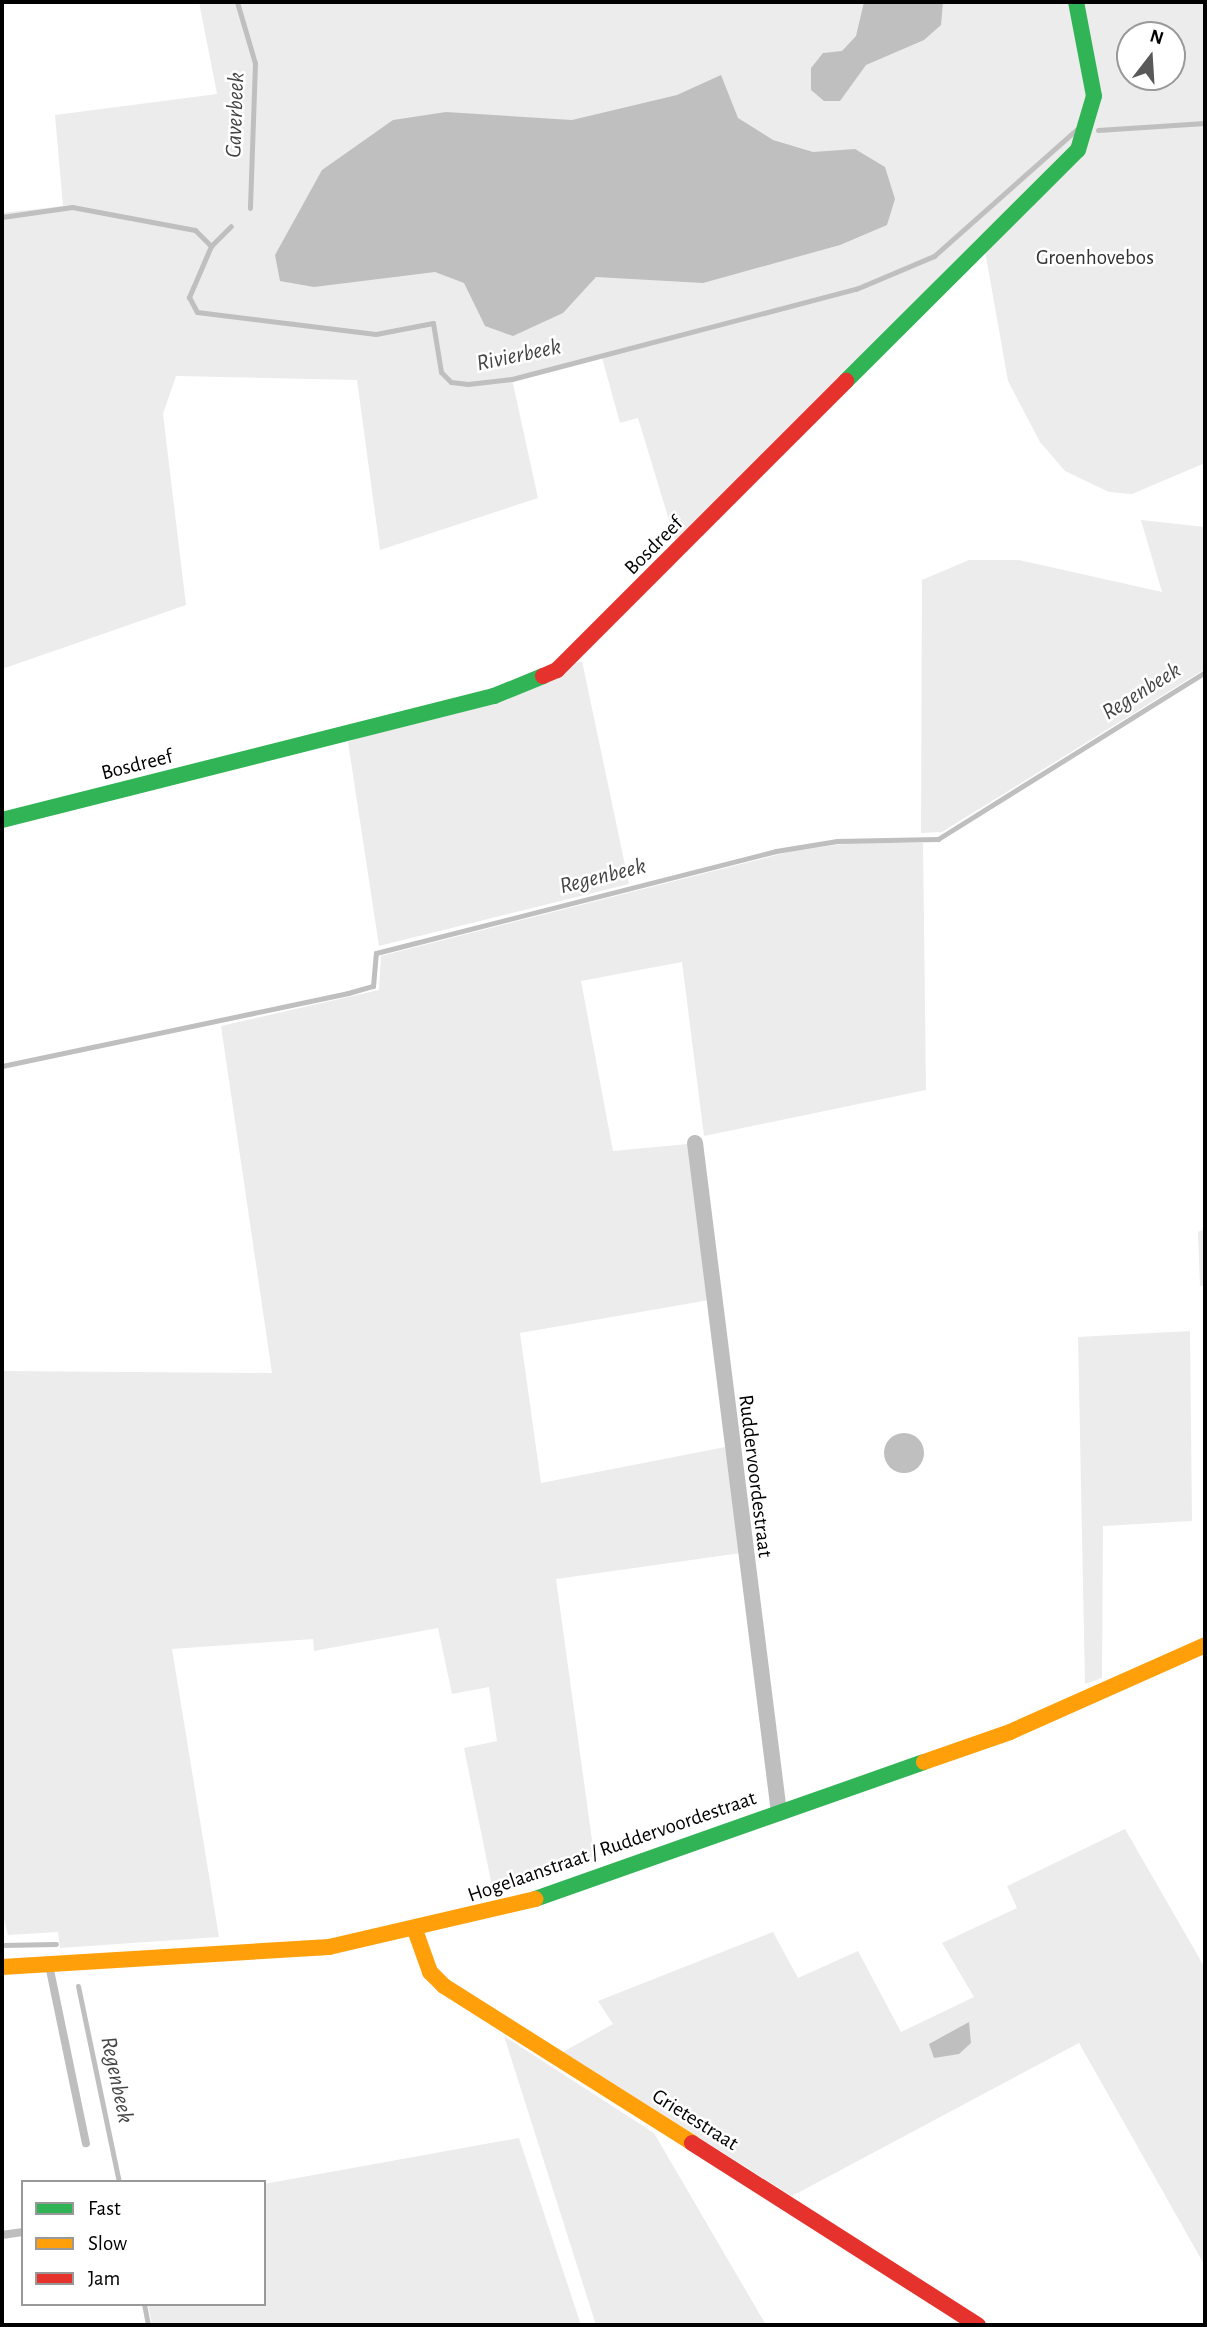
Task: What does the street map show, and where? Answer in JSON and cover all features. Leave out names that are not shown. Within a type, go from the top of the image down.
[{"type":"street","name":"Bosdreef","points":[[2,820],[494,696],[557,670],[1078,150],[1094,96],[1076,2]]},
{"type":"street","name":"Ruddervoordestraat","points":[[695,1143],[779,1813]]},
{"type":"street","name":"Hogelaanstraat / Ruddervoordestraat","points":[[2,1967],[252,1956],[415,1930],[497,1912],[1041,1720],[1205,1645]]},
{"type":"street","name":"Grietestraat","points":[[415,1930],[430,1972],[444,1986],[978,2325]]},
{"type":"lane","points":[[49,1965],[86,2143]]},
{"type":"lane","points":[[2,2235],[21,2232]]},
{"type":"green space","name":"Groenhovebos","points":[[199,2],[1205,2],[1205,463],[1132,494],[1109,492],[1065,471],[1040,442],[1008,381],[982,234],[676,543],[638,418],[620,423],[601,354],[512,379],[538,498],[380,550],[357,380],[176,376],[163,414],[186,605],[2,669],[2,213],[63,206],[55,115],[217,94]]},
{"type":"green space","points":[[1141,520],[1205,527],[1205,669],[942,832],[921,833],[922,580],[969,560],[1019,560],[1162,592]]},
{"type":"green space","points":[[582,661],[629,884],[379,946],[348,742]]},
{"type":"green space","points":[[849,843],[923,843],[926,1090],[704,1136],[682,962],[581,981],[613,1151],[688,1144],[709,1300],[520,1333],[541,1483],[725,1447],[741,1553],[556,1579],[595,1862],[493,1891],[464,1748],[497,1741],[489,1687],[452,1694],[438,1628],[314,1651],[313,1639],[172,1649],[219,1937],[60,1948],[58,1932],[8,1935],[2,1911],[2,1371],[272,1373],[221,1026],[379,990],[381,956],[788,852]]},
{"type":"green space","points":[[1205,1229],[1205,1286],[1200,1286],[1198,1232]]},
{"type":"green space","points":[[1190,1331],[1192,1521],[1103,1526],[1102,1678],[1085,1684],[1078,1337]]},
{"type":"green space","points":[[1125,1829],[1205,1968],[1205,2266],[1079,2043],[792,2196],[563,2052],[613,2024],[598,2001],[773,1932],[798,1978],[858,1951],[901,2032],[974,1997],[942,1943],[1017,1908],[1007,1886]]},
{"type":"green space","points":[[504,2036],[654,2133],[766,2325],[596,2325]]},
{"type":"green space","points":[[519,2138],[581,2325],[152,2325],[148,2306],[266,2306],[266,2184]]},
{"type":"shaded area","points":[[864,2],[943,2],[941,25],[924,40],[866,65],[840,101],[824,101],[811,90],[811,68],[823,53],[842,51],[856,36]]},
{"type":"shaded area","points":[[721,75],[738,118],[773,140],[813,152],[855,149],[885,167],[895,199],[887,225],[840,245],[703,283],[596,277],[563,313],[513,336],[485,326],[464,283],[435,272],[314,287],[280,281],[275,255],[322,170],[393,120],[446,112],[572,120],[677,95]]},
{"type":"shaded area","points":[[904,1433],[912,1434],[918,1439],[923,1445],[923,1461],[918,1467],[912,1472],[904,1473],[896,1472],[890,1467],[885,1461],[884,1453],[885,1445],[890,1439],[896,1434]]},
{"type":"shaded area","points":[[969,2022],[971,2043],[959,2054],[934,2058],[929,2044]]},
{"type":"waterway","name":"Gaverbeek","points":[[237,2],[255,63],[250,208]]},
{"type":"waterway","name":"Rivierbeek","points":[[1098,130],[1205,123]]},
{"type":"waterway","name":"Rivierbeek","points":[[2,217],[72,207],[195,230],[211,246],[189,297],[197,312],[376,334],[433,323],[441,372],[451,382],[468,384],[512,379],[856,289],[934,256],[1076,130]]},
{"type":"waterway","name":"Gaverbeek","points":[[211,246],[231,226]]},
{"type":"waterway","name":"Regenbeek","points":[[2,1066],[348,993],[373,986],[376,953],[776,851],[837,841],[938,839],[1205,672]]},
{"type":"waterway","name":"Regenbeek","points":[[2,1945],[56,1944]]},
{"type":"waterway","name":"Regenbeek","points":[[78,1986],[119,2180]]},
{"type":"waterway","name":"Regenbeek","points":[[144,2306],[148,2325]]},
{"type":"traffic: fast","points":[[846,381],[1078,150],[1094,96],[1076,2]]},
{"type":"traffic: fast","points":[[2,820],[494,696],[543,676]]},
{"type":"traffic: fast","points":[[535,1899],[924,1762]]},
{"type":"traffic: slow","points":[[924,1762],[1010,1732],[1205,1645]]},
{"type":"traffic: slow","points":[[2,1967],[329,1947],[535,1899]]},
{"type":"traffic: slow","points":[[415,1930],[430,1972],[444,1986],[692,2143]]},
{"type":"traffic: jam","points":[[543,676],[557,670],[846,381]]},
{"type":"traffic: jam","points":[[692,2143],[978,2325]]}]
